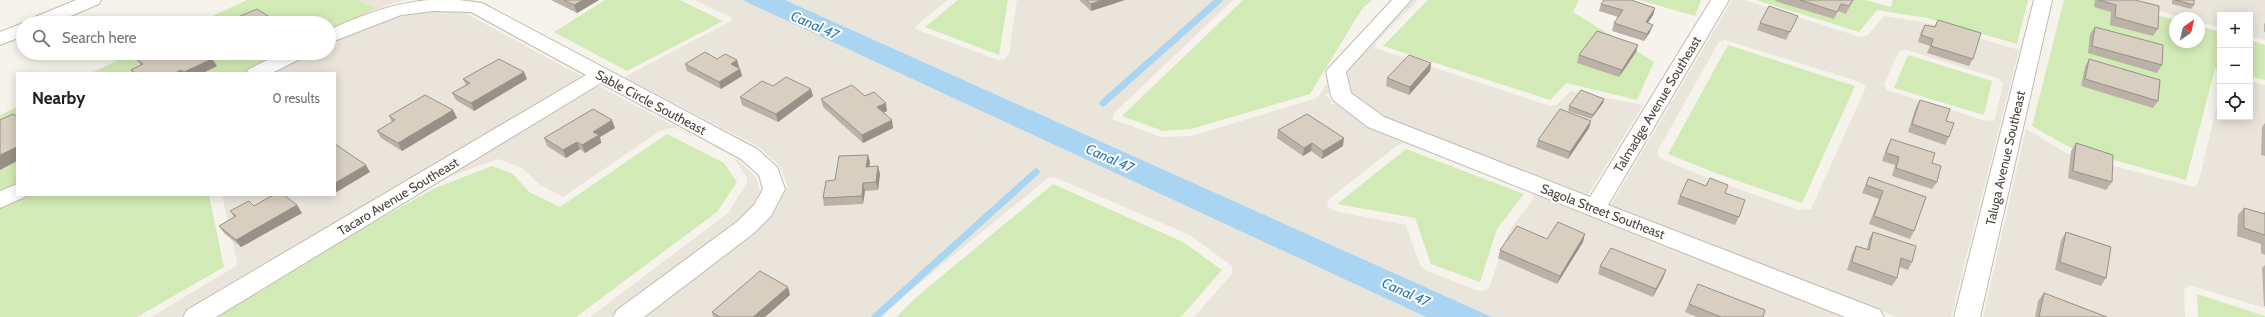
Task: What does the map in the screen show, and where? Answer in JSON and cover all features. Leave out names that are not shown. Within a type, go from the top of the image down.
[{"type":"street","points":[[54,16],[92,0]]},
{"type":"street","name":"Sagola Street Southeast","points":[[1402,0],[1336,71],[1341,96],[1376,122],[1871,317]]},
{"type":"street","name":"Talmadge Avenue Southeast","points":[[1595,208],[1720,0]]},
{"type":"street","name":"Taluga Avenue Southeast","points":[[1967,317],[2043,0]]},
{"type":"street","name":"Sable Circle Southeast","points":[[336,34],[369,17],[400,6],[426,1],[452,1],[475,7],[749,154],[768,172],[774,189],[763,210],[746,227],[626,317]]},
{"type":"street","points":[[0,39],[16,32]]},
{"type":"street","points":[[258,72],[283,60]]},
{"type":"street","name":"Tacaro Avenue Southeast","points":[[196,317],[600,75]]},
{"type":"street","points":[[0,200],[16,192]]},
{"type":"shaded area","points":[[359,0],[404,0],[371,11],[374,9]]},
{"type":"shaded area","points":[[695,0],[742,0],[1426,317],[1194,317],[1232,274],[1232,266],[1190,235],[1054,177],[1048,178],[910,291],[882,317],[643,317],[756,230],[776,210],[787,185],[780,166],[759,147],[624,77],[731,21],[732,18]]},
{"type":"shaded area","points":[[785,0],[948,0],[918,24],[915,29],[998,60],[1004,59],[1009,54],[1017,0],[1233,0],[1114,113],[1112,119],[1161,137],[1191,136],[1314,99],[1319,96],[1327,83],[1329,93],[1325,95],[1330,99],[1331,104],[1336,104],[1370,129],[1404,143],[1398,145],[1329,199],[1327,202],[1328,207],[1335,211],[1406,225],[1420,265],[1427,271],[1476,290],[1483,291],[1489,288],[1508,233],[1533,199],[1534,193],[1844,317],[1492,317]]},
{"type":"shaded area","points":[[1413,0],[1418,0],[1376,42],[1375,48],[1550,106],[1556,105],[1571,91],[1643,105],[1588,195],[1383,116],[1352,93],[1347,72]]},
{"type":"shaded area","points":[[1732,0],[1744,0],[1860,37],[1868,35],[1884,16],[1927,23],[2019,50],[1951,317],[1897,317],[1611,205]],"holes":[[[1725,40],[1857,81],[1865,85],[1865,89],[1811,209],[1799,210],[1715,181],[1664,160],[1658,155],[1658,150],[1719,42]],[[1904,49],[2000,79],[2003,84],[1995,118],[1992,121],[1983,120],[1887,90],[1884,84],[1899,52]]]},
{"type":"shaded area","points":[[2119,0],[2265,0],[2265,40],[2253,37],[2253,12],[2217,12],[2217,26],[2205,23],[2205,12],[2169,12],[2169,14]]},
{"type":"shaded area","points":[[445,7],[465,13],[583,77],[180,317],[151,317],[236,266],[237,262],[222,196],[336,196],[336,72],[271,72],[295,60],[336,60],[336,40],[373,21],[400,11]]},
{"type":"shaded area","points":[[2253,82],[2265,85],[2265,308],[2189,285],[2184,290],[2185,317],[1983,317],[2026,129],[2068,154],[2194,187],[2198,184],[2217,106],[2217,120],[2253,120]]},
{"type":"shaded area","points":[[597,85],[718,150],[676,128],[660,131],[563,197],[540,185],[522,168],[498,159],[440,180]]},
{"type":"shaded area","points":[[733,158],[738,160],[756,177],[760,191],[752,208],[737,223],[610,317],[590,317],[728,213],[747,183],[747,177]]},
{"type":"green space","points":[[247,0],[359,0],[375,9],[336,28],[336,16],[212,16]]},
{"type":"green space","points":[[605,0],[680,0],[723,21],[627,71],[554,32]]},
{"type":"green space","points":[[958,0],[1008,0],[999,55],[925,27]]},
{"type":"green space","points":[[1243,0],[1372,0],[1362,9],[1310,94],[1191,129],[1163,131],[1122,116]]},
{"type":"green space","points":[[1428,0],[1579,0],[1573,12],[1654,62],[1637,100],[1566,83],[1550,100],[1383,46]]},
{"type":"green space","points":[[1639,0],[1701,0],[1695,16]]},
{"type":"green space","points":[[1756,0],[1865,0],[1891,7],[1893,0],[2028,0],[2017,44],[1927,18],[1877,10],[1859,32]]},
{"type":"green space","points":[[2064,0],[2102,0],[2169,18],[2169,48],[2205,48],[2205,28],[2217,31],[2217,68],[2215,68],[2186,180],[2071,148],[2032,126]]},
{"type":"green space","points":[[2253,41],[2265,45],[2265,80],[2253,77]]},
{"type":"green space","points":[[1728,45],[1855,86],[1802,203],[1718,174],[1668,154]]},
{"type":"green space","points":[[1908,55],[1992,81],[1984,115],[1894,88]]},
{"type":"green space","points":[[118,60],[271,60],[246,72],[93,72]]},
{"type":"green space","points":[[16,107],[16,185],[0,193],[0,115]]},
{"type":"green space","points":[[667,134],[724,163],[737,182],[717,212],[576,317],[209,317],[259,286],[435,188],[492,166],[513,174],[529,192],[560,207]]},
{"type":"green space","points":[[1406,149],[1524,194],[1497,229],[1480,282],[1431,264],[1415,218],[1337,204]]},
{"type":"green space","points":[[1053,184],[1183,242],[1222,270],[1181,317],[896,317],[919,295]]},
{"type":"green space","points":[[22,196],[209,196],[224,267],[137,317],[0,317],[0,207]]},
{"type":"green space","points":[[2197,294],[2265,316],[2265,317],[2198,317]]},
{"type":"water","name":"Canal 47","points":[[742,0],[785,0],[1492,317],[1426,317]]},
{"type":"building","points":[[564,0],[583,0],[574,5]]},
{"type":"building","points":[[1086,0],[1102,0],[1091,4]]},
{"type":"building","points":[[1604,0],[1631,0],[1655,8],[1646,22],[1653,25],[1647,34],[1614,23],[1623,10],[1601,4]]},
{"type":"building","points":[[1800,0],[1853,0],[1849,6],[1841,4],[1837,12]]},
{"type":"building","points":[[2099,0],[2135,0],[2159,6],[2158,29],[2115,17],[2116,5]]},
{"type":"building","points":[[2175,0],[2194,0],[2194,5]]},
{"type":"building","points":[[1769,6],[1798,16],[1790,32],[1760,23]]},
{"type":"building","points":[[257,9],[268,16],[241,16]]},
{"type":"building","points":[[1938,20],[1981,33],[1973,59],[1931,46],[1933,39],[1921,35],[1925,25],[1935,27]]},
{"type":"building","points":[[2095,27],[2163,45],[2162,65],[2092,46]]},
{"type":"building","points":[[1597,31],[1638,45],[1622,70],[1579,55]]},
{"type":"building","points":[[705,52],[717,59],[725,54],[737,60],[731,64],[740,69],[719,82],[685,64]]},
{"type":"building","points":[[1409,55],[1431,63],[1410,87],[1387,78]]},
{"type":"building","points":[[499,59],[524,72],[471,103],[452,93],[470,83],[463,79]]},
{"type":"building","points":[[2089,59],[2160,80],[2158,101],[2085,79]]},
{"type":"building","points":[[137,60],[210,60],[184,72],[181,70],[177,72],[134,72],[131,70],[143,64]]},
{"type":"building","points":[[786,77],[811,89],[776,114],[740,97],[762,81],[773,86]]},
{"type":"building","points":[[852,85],[865,96],[874,92],[886,103],[877,107],[892,120],[862,135],[821,99]]},
{"type":"building","points":[[1581,90],[1604,99],[1593,115],[1569,106]]},
{"type":"building","points":[[425,95],[453,110],[398,143],[377,131],[395,120],[389,116]]},
{"type":"building","points":[[1920,100],[1950,109],[1946,121],[1954,123],[1949,137],[1912,124]]},
{"type":"building","points":[[593,109],[612,120],[593,132],[599,135],[582,145],[577,142],[563,150],[544,138]]},
{"type":"building","points":[[1560,109],[1591,121],[1570,152],[1538,140]]},
{"type":"building","points":[[13,114],[16,116],[16,147],[0,155],[0,120]]},
{"type":"building","points":[[1307,114],[1344,138],[1323,151],[1312,143],[1304,148],[1278,130]]},
{"type":"building","points":[[1891,139],[1935,153],[1932,163],[1941,166],[1937,182],[1896,168],[1899,157],[1886,153]]},
{"type":"building","points":[[2076,143],[2113,155],[2112,182],[2073,171]]},
{"type":"building","points":[[336,145],[366,165],[336,182]]},
{"type":"building","points":[[868,155],[866,167],[878,166],[876,182],[863,183],[862,196],[823,198],[826,181],[835,180],[839,156]]},
{"type":"building","points":[[1869,177],[1926,197],[1914,231],[1874,216],[1883,191],[1866,185]]},
{"type":"building","points":[[1710,178],[1728,185],[1725,193],[1745,200],[1739,217],[1680,196],[1688,179],[1706,186]]},
{"type":"building","points":[[271,196],[285,196],[297,205],[236,240],[219,226],[236,216],[230,211],[249,201],[254,206]]},
{"type":"building","points":[[2244,208],[2265,214],[2265,235],[2244,228]]},
{"type":"building","points":[[1558,222],[1585,234],[1560,276],[1500,250],[1517,226],[1547,239]]},
{"type":"building","points":[[1873,232],[1916,246],[1912,262],[1901,258],[1897,278],[1852,262],[1856,246],[1869,250]]},
{"type":"building","points":[[2066,232],[2111,247],[2106,278],[2060,262]]},
{"type":"building","points":[[1611,248],[1666,270],[1656,289],[1600,266]]},
{"type":"building","points":[[760,271],[788,287],[753,317],[720,317],[712,312]]},
{"type":"building","points":[[1698,284],[1765,310],[1763,317],[1721,317],[1689,304]]},
{"type":"building","points":[[2044,293],[2107,317],[2039,317]]},
{"type":"waterway","points":[[1103,103],[1219,0]]},
{"type":"waterway","points":[[875,317],[1036,172]]}]
